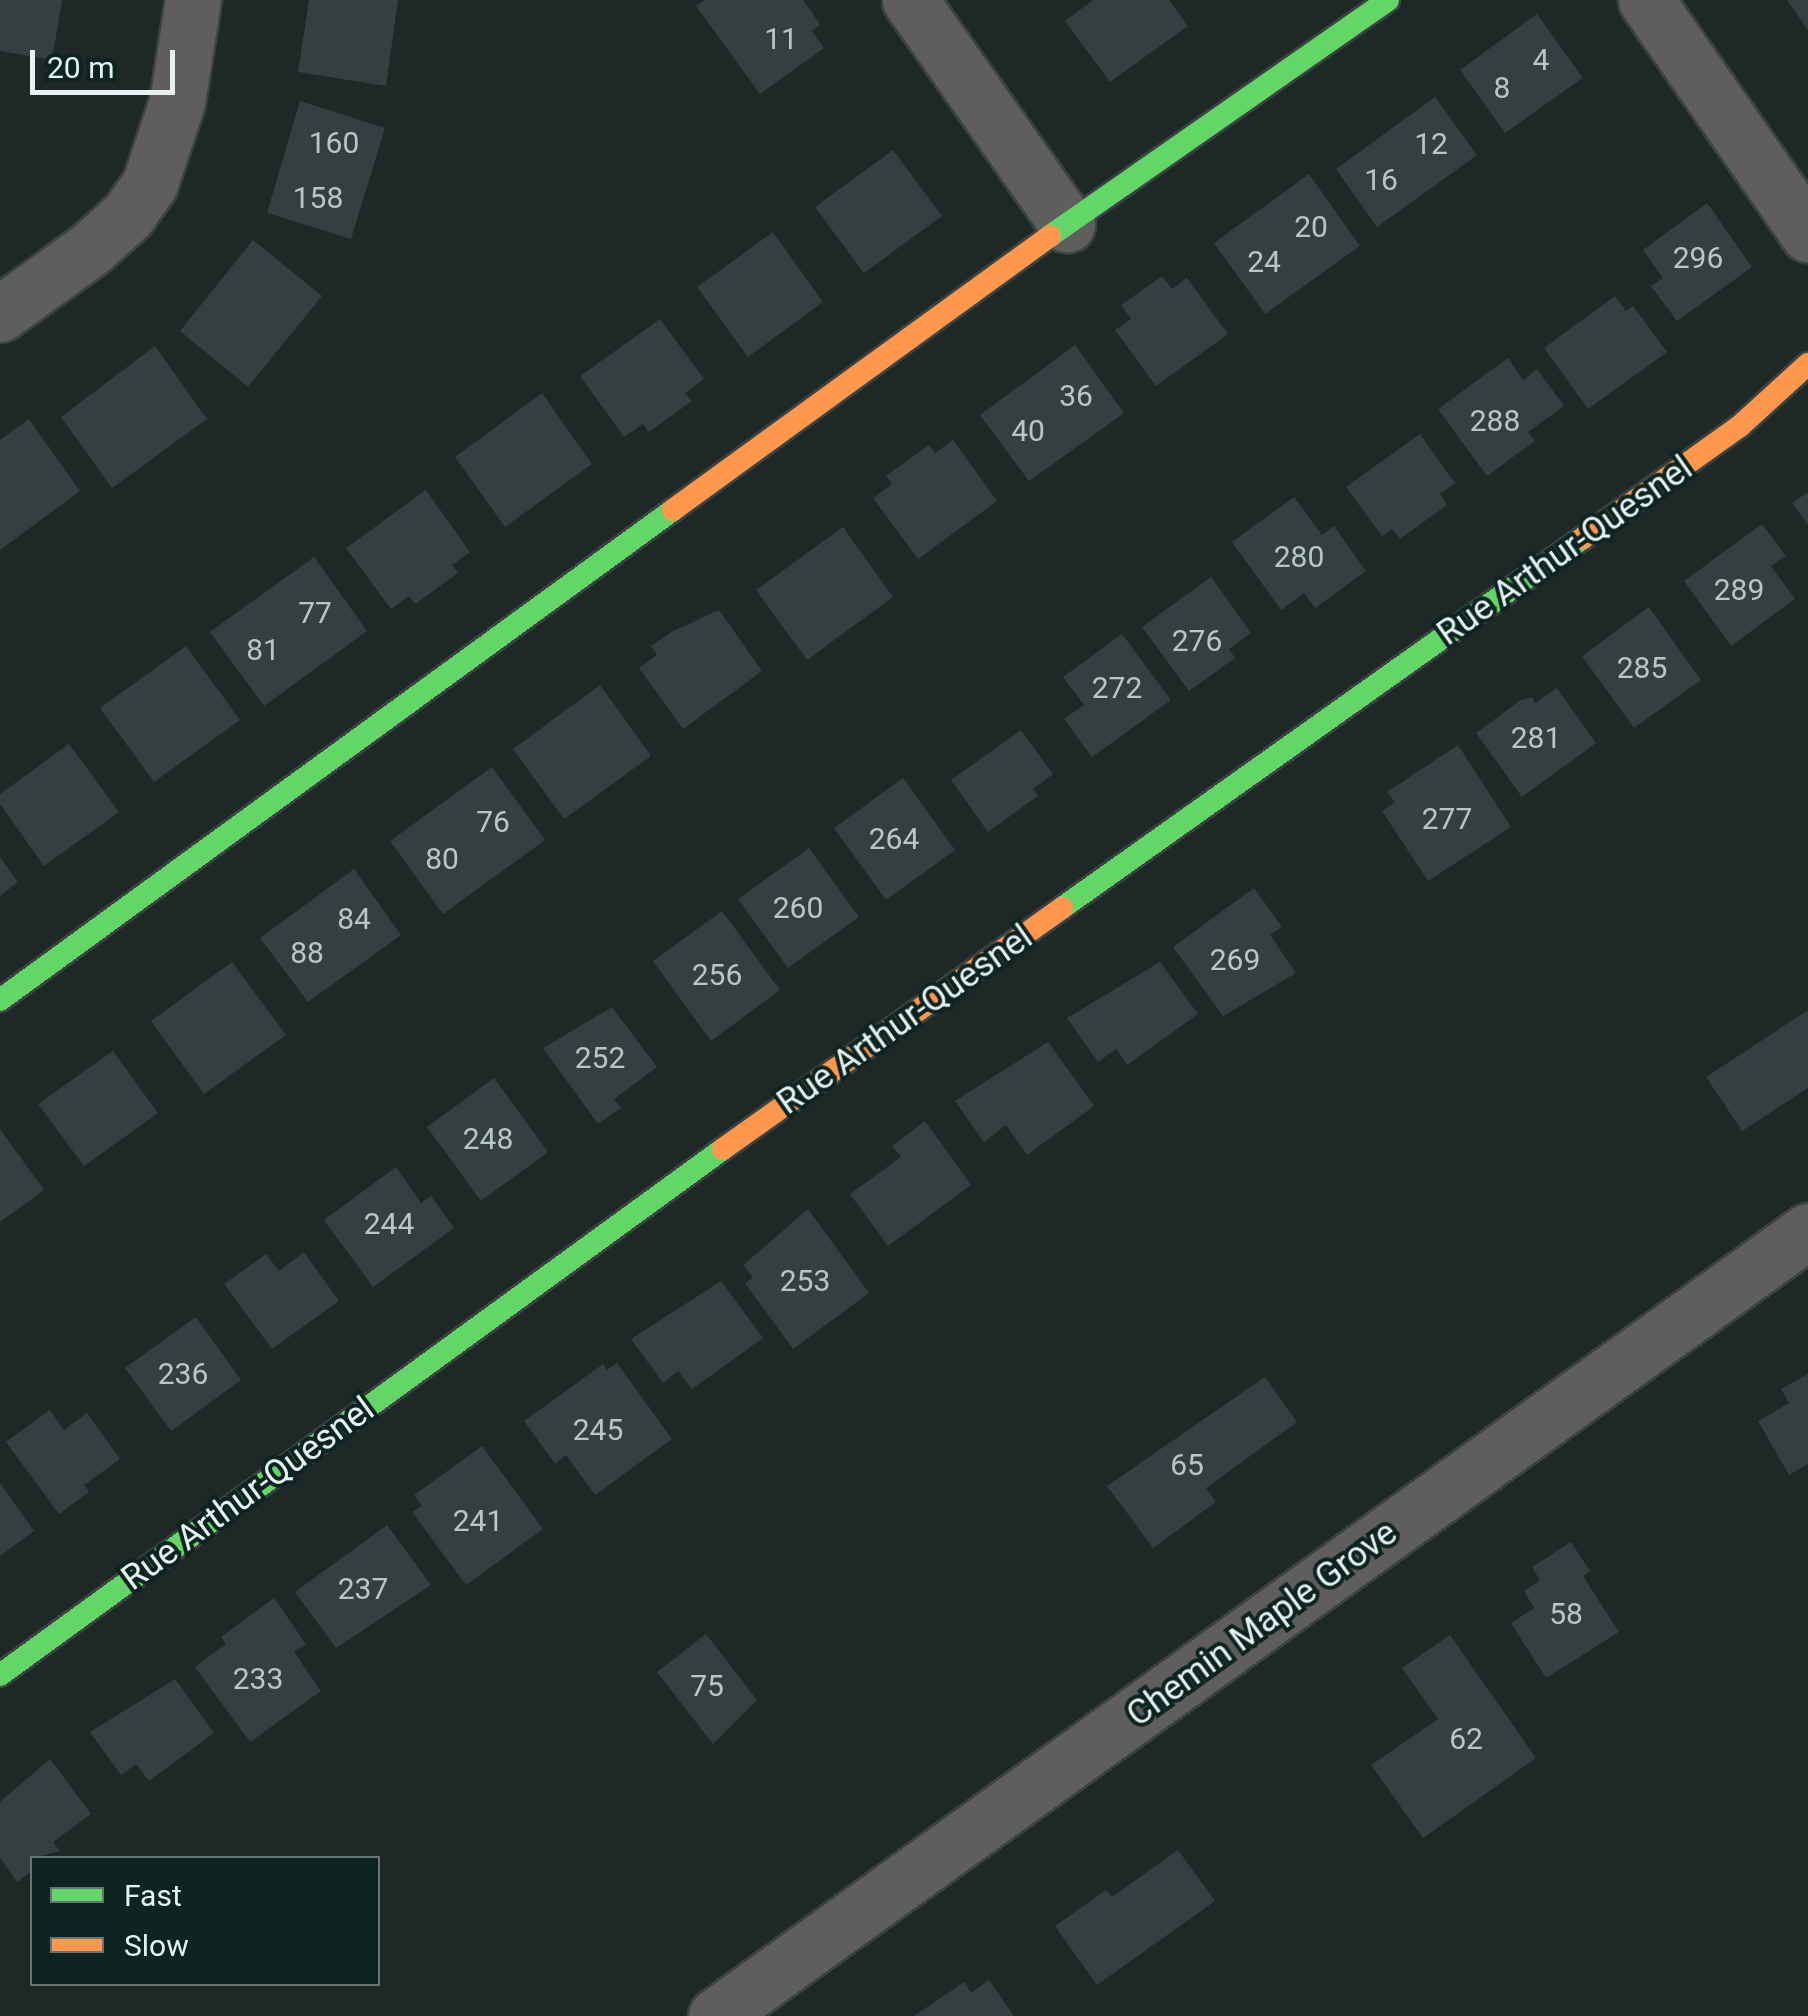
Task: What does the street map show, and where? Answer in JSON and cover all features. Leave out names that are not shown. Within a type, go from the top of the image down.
[{"type":"street","points":[[0,314],[90,249],[128,215],[150,183],[177,102],[193,0]]},
{"type":"street","points":[[910,0],[1067,224]]},
{"type":"street","points":[[0,1000],[1067,224],[1388,0]]},
{"type":"street","points":[[1646,0],[1808,234]]},
{"type":"street","name":"Rue Arthur-Quesnel","points":[[0,1674],[678,1181],[1740,426],[1808,364]]},
{"type":"street","name":"Chemin Maple Grove","points":[[716,2016],[1808,1231]]},
{"type":"building","points":[[0,0],[62,0],[52,60],[0,51]]},
{"type":"building","points":[[309,0],[398,0],[386,86],[298,72]]},
{"type":"building","points":[[705,0],[803,0],[820,24],[812,31],[824,48],[760,94],[696,6]]},
{"type":"building","points":[[1093,0],[1169,0],[1188,26],[1110,82],[1065,21]]},
{"type":"building","points":[[1787,0],[1808,0],[1808,30]]},
{"type":"building","points":[[1537,14],[1583,78],[1505,133],[1460,70]]},
{"type":"building","points":[[1435,97],[1477,155],[1377,227],[1336,169]]},
{"type":"building","points":[[300,101],[385,128],[351,239],[267,213]]},
{"type":"building","points":[[893,150],[942,216],[864,273],[815,207]]},
{"type":"building","points":[[1309,174],[1360,246],[1265,314],[1214,243]]},
{"type":"building","points":[[1707,203],[1752,267],[1677,321],[1651,286],[1663,278],[1643,250]]},
{"type":"building","points":[[773,232],[823,302],[748,357],[697,287]]},
{"type":"building","points":[[253,240],[322,296],[248,387],[180,331]]},
{"type":"building","points":[[1162,276],[1172,289],[1187,278],[1228,334],[1156,386],[1115,330],[1131,319],[1121,305]]},
{"type":"building","points":[[1615,296],[1626,311],[1633,306],[1667,352],[1588,409],[1544,348]]},
{"type":"building","points":[[660,319],[704,379],[685,393],[692,401],[649,432],[643,424],[624,437],[580,376]]},
{"type":"building","points":[[1075,345],[1124,413],[1029,481],[980,415]]},
{"type":"building","points":[[155,346],[207,419],[112,488],[61,417]]},
{"type":"building","points":[[1508,358],[1523,380],[1537,369],[1564,406],[1528,432],[1535,441],[1487,476],[1438,409]]},
{"type":"building","points":[[542,393],[592,464],[505,527],[455,457]]},
{"type":"building","points":[[29,419],[80,491],[0,550],[0,440]]},
{"type":"building","points":[[1420,434],[1455,483],[1440,494],[1447,505],[1400,539],[1392,529],[1382,536],[1346,487]]},
{"type":"building","points":[[953,440],[997,501],[918,559],[873,498],[892,484],[886,476],[929,445],[935,453]]},
{"type":"building","points":[[426,490],[470,552],[452,565],[458,573],[415,604],[409,596],[391,609],[346,548]]},
{"type":"building","points":[[1808,492],[1808,525],[1792,503]]},
{"type":"building","points":[[1294,497],[1322,535],[1334,526],[1366,571],[1315,608],[1304,593],[1281,610],[1232,542]]},
{"type":"building","points":[[1762,524],[1786,556],[1771,566],[1795,599],[1731,646],[1684,581]]},
{"type":"building","points":[[843,527],[893,597],[807,660],[756,590]]},
{"type":"building","points":[[314,557],[367,631],[264,706],[210,632]]},
{"type":"building","points":[[1211,577],[1251,633],[1229,649],[1235,658],[1189,691],[1142,627]]},
{"type":"building","points":[[1649,607],[1701,680],[1634,728],[1582,656]]},
{"type":"building","points":[[719,610],[762,671],[683,729],[639,668],[657,655],[651,646]]},
{"type":"building","points":[[1122,634],[1171,700],[1092,757],[1064,719],[1084,705],[1063,677]]},
{"type":"building","points":[[186,646],[240,720],[154,782],[100,708]]},
{"type":"building","points":[[600,685],[651,756],[564,819],[513,749]]},
{"type":"building","points":[[1557,688],[1596,743],[1522,797],[1476,733],[1521,700],[1532,697],[1535,703]]},
{"type":"building","points":[[1021,730],[1053,774],[1033,789],[1038,796],[988,832],[951,780]]},
{"type":"building","points":[[69,744],[119,812],[44,866],[0,804],[0,794]]},
{"type":"building","points":[[1458,745],[1511,827],[1428,881],[1382,811],[1395,802],[1387,792]]},
{"type":"building","points":[[492,767],[545,840],[443,914],[390,841]]},
{"type":"building","points":[[903,778],[955,850],[886,900],[834,828]]},
{"type":"building","points":[[809,848],[859,917],[788,968],[738,899]]},
{"type":"building","points":[[0,857],[18,882],[0,896]]},
{"type":"building","points":[[354,869],[401,935],[308,1002],[260,938]]},
{"type":"building","points":[[1254,888],[1282,927],[1270,935],[1296,973],[1223,1016],[1173,947]]},
{"type":"building","points":[[722,911],[780,990],[711,1041],[653,961]]},
{"type":"building","points":[[232,962],[286,1035],[204,1094],[151,1021]]},
{"type":"building","points":[[1160,962],[1198,1014],[1127,1065],[1116,1049],[1098,1062],[1067,1018]]},
{"type":"building","points":[[612,1007],[657,1067],[614,1099],[621,1108],[598,1124],[543,1048]]},
{"type":"building","points":[[1808,1010],[1808,1088],[1742,1131],[1706,1077]]},
{"type":"building","points":[[1048,1042],[1094,1106],[1027,1155],[1006,1125],[984,1142],[955,1101]]},
{"type":"building","points":[[113,1051],[158,1113],[84,1166],[38,1104]]},
{"type":"building","points":[[494,1078],[548,1152],[481,1201],[427,1127]]},
{"type":"building","points":[[925,1121],[971,1185],[888,1246],[850,1194],[901,1157],[892,1146]]},
{"type":"building","points":[[0,1129],[44,1190],[0,1222]]},
{"type":"building","points":[[396,1167],[421,1203],[431,1196],[454,1228],[373,1287],[324,1220]]},
{"type":"building","points":[[808,1209],[869,1293],[793,1349],[745,1283],[753,1278],[743,1265]]},
{"type":"building","points":[[304,1252],[339,1301],[272,1349],[224,1284],[266,1254],[279,1271]]},
{"type":"building","points":[[721,1281],[763,1338],[692,1389],[678,1371],[663,1383],[631,1339]]},
{"type":"building","points":[[196,1317],[241,1380],[171,1431],[125,1368]]},
{"type":"building","points":[[617,1363],[672,1439],[595,1495],[566,1455],[555,1464],[524,1421],[603,1364],[607,1370]]},
{"type":"building","points":[[1808,1374],[1808,1464],[1789,1475],[1758,1421],[1789,1403],[1781,1389]]},
{"type":"building","points":[[1265,1377],[1297,1422],[1206,1488],[1216,1502],[1153,1548],[1107,1486]]},
{"type":"building","points":[[50,1410],[64,1430],[87,1413],[120,1459],[84,1485],[89,1492],[59,1514],[6,1442]]},
{"type":"building","points":[[482,1446],[543,1529],[466,1585],[412,1512],[422,1506],[414,1495]]},
{"type":"building","points":[[0,1483],[34,1531],[0,1556]]},
{"type":"building","points":[[387,1525],[431,1585],[336,1648],[295,1592]]},
{"type":"building","points":[[1571,1542],[1590,1571],[1583,1576],[1619,1632],[1546,1678],[1511,1623],[1534,1608],[1524,1591],[1540,1580],[1532,1567]]},
{"type":"building","points":[[274,1598],[306,1644],[294,1652],[321,1691],[250,1742],[195,1667],[226,1644],[221,1637]]},
{"type":"building","points":[[706,1634],[757,1700],[713,1744],[657,1672]]},
{"type":"building","points":[[1450,1635],[1536,1758],[1423,1838],[1371,1765],[1438,1719],[1402,1668]]},
{"type":"building","points":[[175,1679],[214,1733],[149,1781],[136,1764],[121,1775],[90,1732]]},
{"type":"building","points":[[50,1759],[91,1814],[53,1842],[60,1851],[30,1856],[30,1872],[17,1882],[0,1858],[0,1802]]},
{"type":"building","points":[[1178,1850],[1215,1901],[1097,1985],[1055,1926],[1106,1890],[1112,1897]]},
{"type":"building","points":[[989,1980],[1014,2016],[914,2016],[964,1982],[971,1993]]},
{"type":"traffic: fast","points":[[1050,236],[1388,0]]},
{"type":"traffic: fast","points":[[0,1000],[673,510]]},
{"type":"traffic: fast","points":[[1062,908],[1583,538]]},
{"type":"traffic: fast","points":[[0,1675],[723,1149]]},
{"type":"traffic: slow","points":[[673,510],[1050,236]]},
{"type":"traffic: slow","points":[[1583,538],[1740,426],[1808,364]]},
{"type":"traffic: slow","points":[[723,1149],[1062,908]]}]
